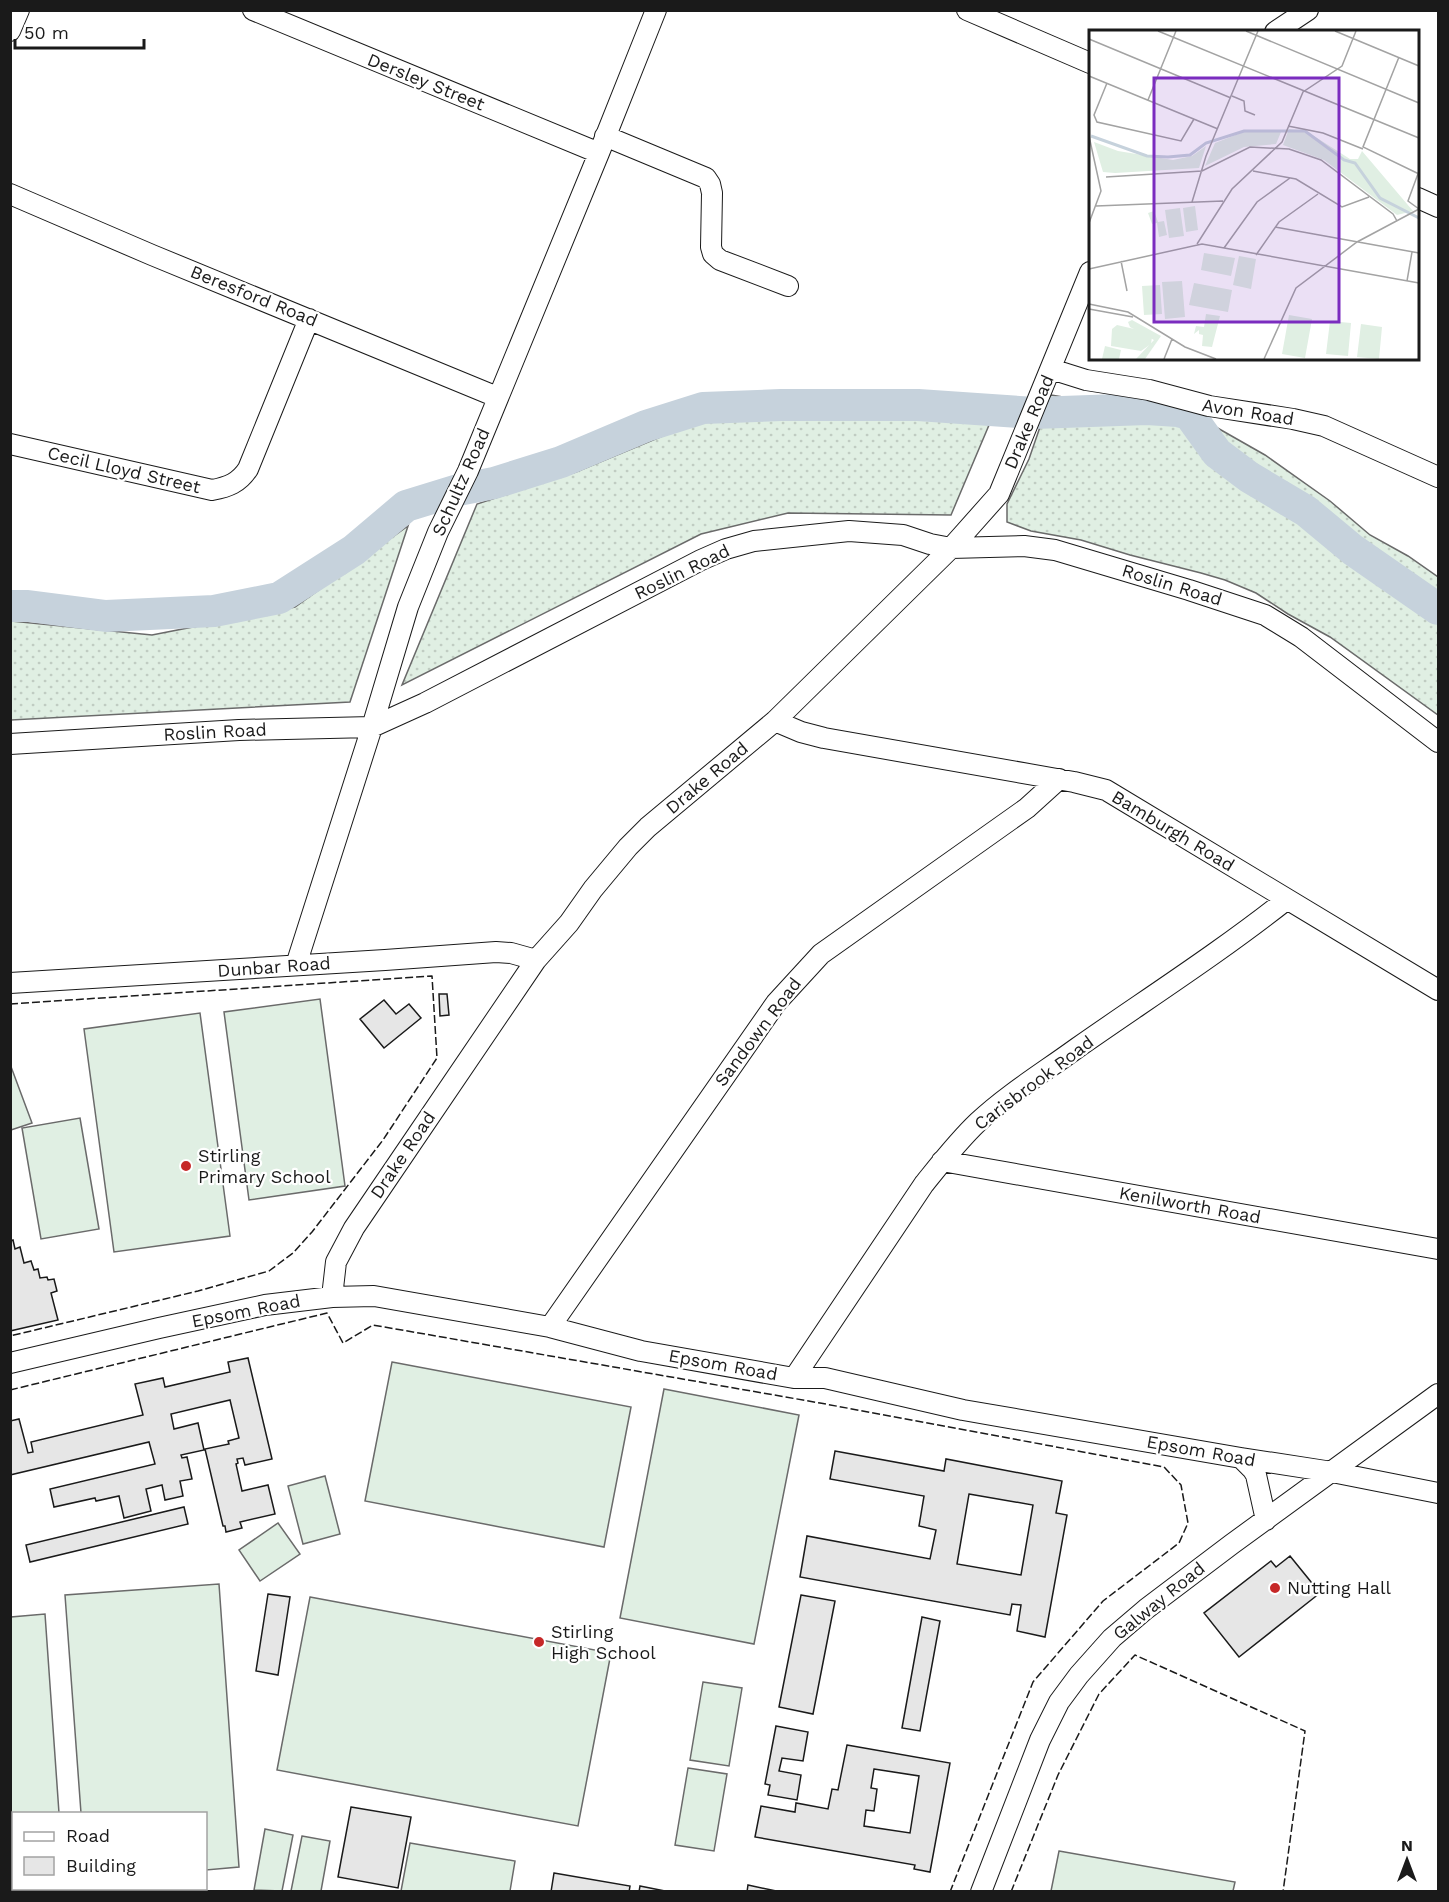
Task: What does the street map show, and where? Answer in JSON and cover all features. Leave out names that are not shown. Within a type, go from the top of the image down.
[{"type":"street","points":[[10,31],[19,10]]},
{"type":"street","name":"Dersley Street","points":[[253,10],[602,145],[706,178],[712,193],[711,247],[713,254],[720,260],[788,286]]},
{"type":"street","name":"Schultz Road","points":[[296,965],[408,607],[438,532],[468,471],[656,10]]},
{"type":"street","points":[[967,10],[1089,63]]},
{"type":"street","points":[[1278,30],[1308,10]]},
{"type":"street","name":"Beresford Road","points":[[10,194],[497,397]]},
{"type":"street","points":[[1419,198],[1438,207]]},
{"type":"street","name":"Drake Road","points":[[332,1297],[336,1262],[354,1228],[536,960],[569,923],[606,872],[648,827],[775,721],[951,548],[999,494],[1089,274]]},
{"type":"street","name":"Cecil Lloyd Street","points":[[10,444],[212,490],[234,484],[248,469],[309,320]]},
{"type":"street","name":"Avon Road","points":[[1051,369],[1086,380],[1149,390],[1209,406],[1323,426],[1438,477]]},
{"type":"street","name":"Roslin Road","points":[[10,744],[239,730],[372,727],[425,704],[726,549],[754,541],[849,531],[903,535],[951,548],[1024,546],[1055,550],[1265,615],[1301,637],[1438,742]]},
{"type":"street","name":"Bamburgh Road","points":[[775,721],[801,732],[824,738],[1059,779],[1106,790],[1438,990]]},
{"type":"street","name":"Sandown Road","points":[[550,1327],[776,1003],[808,967],[821,954],[1027,808],[1059,779]]},
{"type":"street","name":"Carisbrook Road","points":[[794,1378],[924,1184],[979,1122],[1015,1093],[1237,939],[1286,900]]},
{"type":"street","name":"Dunbar Road","points":[[10,983],[496,952],[511,953],[536,960]]},
{"type":"street","name":"Kenilworth Road","points":[[942,1161],[1438,1249]]},
{"type":"street","name":"Epsom Road","points":[[10,1363],[265,1305],[332,1297],[374,1296],[550,1327],[641,1351],[794,1378],[825,1378],[963,1410],[1332,1472],[1438,1493]]},
{"type":"street","name":"Galway Road","points":[[981,1892],[1040,1740],[1059,1702],[1112,1638],[1146,1609],[1438,1394]]},
{"type":"street","points":[[1240,1458],[1256,1475],[1266,1520]]},
{"type":"green space","points":[[1051,395],[1069,398],[1113,396],[1150,400],[1189,408],[1214,426],[1265,455],[1330,501],[1370,535],[1408,556],[1438,577],[1438,715],[1330,637],[1256,593],[1201,573],[1081,540],[1031,531],[1007,522],[1007,504],[1029,459]]},
{"type":"green space","points":[[718,413],[992,418],[951,515],[788,513],[701,534],[402,685],[477,504],[576,472]]},
{"type":"green space","points":[[408,526],[350,702],[11,720],[11,621],[152,635],[295,607]]},
{"type":"green space","points":[[320,999],[345,1186],[249,1200],[224,1012]]},
{"type":"green space","points":[[200,1013],[230,1236],[114,1252],[84,1029]]},
{"type":"green space","points":[[10,1064],[32,1123],[11,1130],[10,1130]]},
{"type":"green space","points":[[80,1118],[99,1229],[41,1239],[22,1128]]},
{"type":"green space","points":[[392,1362],[631,1407],[604,1547],[365,1501]]},
{"type":"green space","points":[[664,1389],[799,1415],[754,1644],[620,1618]]},
{"type":"green space","points":[[325,1476],[340,1534],[303,1544],[288,1486]]},
{"type":"green space","points":[[278,1523],[300,1554],[260,1581],[239,1550]]},
{"type":"green space","points":[[219,1584],[239,1867],[207,1870],[207,1812],[81,1812],[65,1595]]},
{"type":"green space","points":[[310,1597],[611,1653],[578,1826],[277,1770]]},
{"type":"green space","points":[[45,1614],[59,1812],[12,1812],[12,1844],[11,1844],[11,1617]]},
{"type":"green space","points":[[703,1682],[742,1688],[729,1766],[690,1760]]},
{"type":"green space","points":[[688,1768],[727,1774],[714,1851],[675,1845]]},
{"type":"green space","points":[[265,1829],[293,1835],[282,1891],[254,1890]]},
{"type":"green space","points":[[302,1836],[330,1841],[321,1891],[291,1891]]},
{"type":"green space","points":[[410,1843],[515,1861],[510,1891],[401,1891]]},
{"type":"green space","points":[[1059,1851],[1235,1882],[1233,1891],[1051,1891]]},
{"type":"building","points":[[439,994],[447,994],[449,1015],[440,1016]]},
{"type":"building","points":[[384,1000],[396,1014],[409,1004],[421,1018],[384,1048],[360,1019]]},
{"type":"building","points":[[13,1240],[15,1249],[20,1247],[24,1263],[31,1261],[34,1270],[38,1269],[40,1278],[54,1279],[57,1291],[51,1293],[58,1320],[10,1331],[10,1241]]},
{"type":"building","points":[[248,1358],[272,1459],[245,1465],[243,1458],[237,1459],[236,1464],[242,1491],[268,1485],[275,1514],[240,1522],[242,1528],[226,1532],[223,1526],[205,1449],[229,1444],[228,1441],[239,1438],[230,1400],[171,1414],[174,1429],[198,1423],[204,1450],[181,1455],[182,1458],[187,1457],[192,1479],[180,1481],[183,1496],[165,1500],[162,1485],[146,1489],[151,1511],[124,1518],[119,1496],[96,1501],[95,1498],[54,1507],[50,1489],[155,1464],[149,1442],[10,1475],[10,1421],[19,1419],[28,1453],[33,1452],[31,1442],[143,1415],[135,1384],[163,1378],[165,1387],[230,1372],[228,1362]]},
{"type":"building","points":[[835,1451],[944,1471],[946,1459],[1062,1481],[1056,1513],[1067,1515],[1045,1637],[1017,1631],[1021,1605],[1012,1604],[1010,1615],[800,1577],[807,1536],[930,1559],[936,1530],[919,1526],[924,1496],[830,1479]],"holes":[[[969,1494],[1033,1505],[1021,1575],[957,1564]]]},
{"type":"building","points":[[184,1507],[188,1524],[30,1562],[26,1545]]},
{"type":"building","points":[[1290,1556],[1320,1593],[1239,1657],[1204,1613],[1271,1561],[1276,1567]]},
{"type":"building","points":[[268,1594],[290,1597],[278,1675],[256,1671]]},
{"type":"building","points":[[801,1595],[835,1601],[813,1714],[779,1707]]},
{"type":"building","points":[[922,1617],[940,1621],[920,1731],[902,1728]]},
{"type":"building","points":[[776,1726],[808,1732],[803,1761],[782,1758],[779,1771],[801,1775],[797,1800],[768,1795],[770,1785],[765,1784]]},
{"type":"building","points":[[847,1745],[950,1763],[930,1872],[914,1869],[915,1865],[755,1837],[761,1806],[795,1812],[796,1803],[828,1809],[832,1789],[838,1790]],"holes":[[[874,1769],[919,1776],[910,1833],[864,1826],[866,1810],[874,1811],[877,1789],[871,1788]]]},
{"type":"building","points":[[351,1807],[411,1817],[398,1888],[338,1877]]},
{"type":"building","points":[[554,1873],[630,1886],[629,1892],[551,1892]]},
{"type":"building","points":[[748,1885],[781,1892],[747,1892]]},
{"type":"building","points":[[640,1886],[670,1892],[639,1892]]},
{"type":"waterway","points":[[10,606],[28,606],[106,616],[214,611],[279,598],[354,550],[406,506],[458,490],[494,483],[561,462],[646,426],[703,408],[781,405],[918,405],[1034,413],[1147,409],[1189,414],[1217,453],[1249,477],[1306,511],[1353,550],[1438,609]]},
{"type":"fence","points":[[10,1004],[432,976],[437,1058],[383,1140],[312,1232],[293,1253],[269,1271],[198,1291],[10,1336]]},
{"type":"fence","points":[[10,1390],[327,1313],[343,1343],[373,1325],[820,1403],[1164,1467],[1181,1485],[1188,1523],[1179,1543],[1103,1601],[1033,1682],[950,1892]]},
{"type":"fence","points":[[1011,1892],[1058,1775],[1099,1694],[1135,1655],[1305,1731],[1283,1892]]},
{"type":"place","name":"Stirling Primary School","points":[[186,1166]]},
{"type":"place","name":"Nutting Hall","points":[[1275,1588]]},
{"type":"place","name":"Stirling High School","points":[[539,1642]]}]
